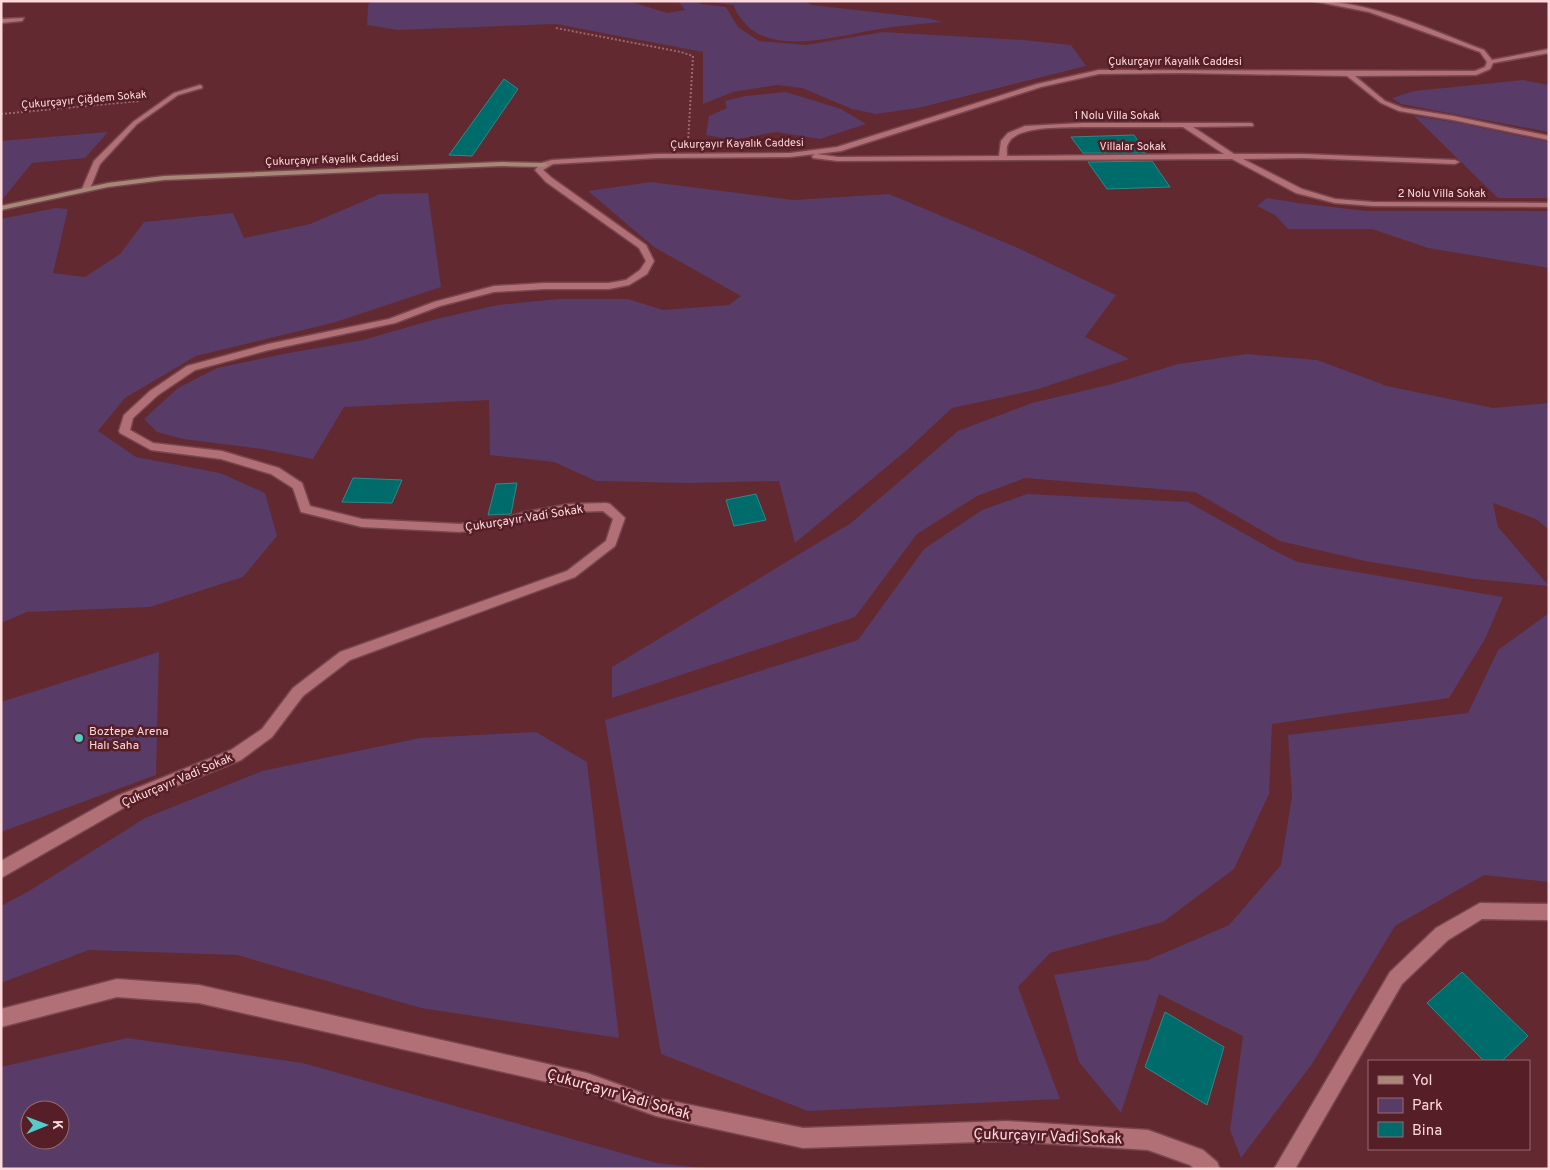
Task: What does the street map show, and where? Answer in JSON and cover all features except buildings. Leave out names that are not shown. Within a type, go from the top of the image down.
[{"type":"street","points":[[1316,1],[1336,3],[1371,11],[1482,51],[1490,62]]},
{"type":"street","points":[[1,21],[22,19]]},
{"type":"street","name":"Çukurçayır Kayalık Caddesi","points":[[1,208],[108,185],[174,177],[544,164],[647,157],[790,155],[838,148],[1039,85],[1100,72],[1476,73],[1488,68],[1490,62],[1549,51]]},
{"type":"street","points":[[1349,74],[1383,102],[1401,110],[1453,118],[1549,138]]},
{"type":"street","points":[[86,189],[97,163],[135,123],[176,94],[200,87]]},
{"type":"street","name":"2 Nolu Villa Sokak","points":[[1186,125],[1232,156],[1299,191],[1335,202],[1549,205]]},
{"type":"street","name":"1 Nolu Villa Sokak","points":[[1003,158],[1004,143],[1010,135],[1025,128],[1251,125]]},
{"type":"street","name":"Villalar Sokak","points":[[814,152],[815,156],[838,159],[1303,156],[1455,162]]},
{"type":"street","name":"Çukurçayır Vadi Sokak","points":[[1,870],[122,802],[236,756],[267,733],[298,692],[345,656],[571,574],[611,543],[618,518],[606,507],[570,508],[505,522],[460,528],[362,523],[305,509],[298,486],[275,471],[222,455],[151,446],[124,432],[128,417],[154,393],[191,368],[268,347],[392,321],[437,304],[494,289],[545,286],[609,286],[629,282],[644,272],[650,260],[643,247],[549,180],[539,170],[544,164]]},
{"type":"street","points":[[1284,1169],[1396,978],[1442,934],[1480,911],[1549,912]]},
{"type":"street","name":"Çukurçayır Vadi Sokak","points":[[1,1018],[117,988],[199,994],[587,1082],[656,1107],[803,1138],[1006,1131],[1148,1140],[1196,1157],[1210,1169]]},
{"type":"path","points":[[556,28],[681,52],[693,56],[687,156]]},
{"type":"path","name":"Çukurçayır Çiğdem Sokak","points":[[1,114],[168,100]]},
{"type":"green space","points":[[371,1],[629,1],[667,13],[685,10],[680,1],[699,1],[701,4],[726,7],[738,27],[759,41],[806,45],[883,32],[1024,40],[1071,45],[1086,66],[918,108],[876,114],[852,109],[802,88],[777,85],[733,92],[703,104],[703,52],[556,24],[398,30],[367,25],[368,5]]},
{"type":"green space","points":[[701,1],[804,1],[812,5],[926,18],[943,22],[891,27],[823,39],[787,41],[770,38],[755,32],[742,19],[734,5]]},
{"type":"green space","points":[[1523,80],[1549,85],[1549,132],[1401,104],[1392,98],[1414,91]]},
{"type":"green space","points":[[786,92],[841,109],[866,124],[820,139],[776,132],[733,140],[706,135],[709,116],[727,108],[725,101],[745,96]]},
{"type":"green space","points":[[1414,116],[1459,123],[1549,142],[1549,198],[1498,198]]},
{"type":"green space","points":[[108,132],[85,158],[32,163],[1,201],[1,141]]},
{"type":"green space","points":[[651,182],[793,200],[889,194],[1018,248],[1116,295],[1085,337],[1129,359],[1035,390],[952,408],[907,450],[795,543],[779,481],[689,483],[596,481],[554,462],[490,455],[489,400],[344,407],[313,459],[262,449],[183,439],[157,432],[144,419],[178,388],[217,368],[363,340],[436,319],[498,305],[558,299],[628,299],[663,310],[729,305],[741,296],[654,247],[588,191]]},
{"type":"green space","points":[[428,193],[441,287],[336,322],[196,356],[125,398],[98,431],[136,457],[220,473],[265,493],[277,536],[243,577],[150,607],[27,612],[1,623],[1,219],[55,208],[68,209],[53,273],[85,277],[120,254],[144,222],[233,213],[244,238],[310,224],[380,194]]},
{"type":"green space","points":[[1267,198],[1366,211],[1549,211],[1549,268],[1428,248],[1372,229],[1288,229],[1275,215],[1257,206]]},
{"type":"green space","points":[[1247,354],[1317,360],[1387,386],[1493,408],[1549,403],[1549,530],[1536,519],[1493,503],[1498,527],[1549,586],[1474,579],[1365,561],[1280,541],[1195,492],[1025,478],[977,496],[917,534],[855,617],[612,698],[612,667],[851,523],[958,431],[1032,403],[1112,384],[1178,364]]},
{"type":"green space","points":[[1027,494],[1188,502],[1298,562],[1503,597],[1485,639],[1449,698],[1272,724],[1269,794],[1234,869],[1163,922],[1050,953],[1018,987],[1060,1099],[808,1111],[661,1054],[605,720],[858,640],[924,549],[982,510]]},
{"type":"green space","points":[[1549,613],[1549,882],[1484,875],[1395,926],[1312,1064],[1241,1158],[1230,1130],[1243,1036],[1159,994],[1121,1113],[1079,1062],[1054,975],[1148,960],[1229,925],[1281,865],[1292,796],[1288,735],[1468,713],[1498,650]]},
{"type":"green space","name":"Boztepe Arena Halı Saha","points":[[159,652],[156,775],[1,832],[1,702]]},
{"type":"green space","points":[[536,732],[587,762],[619,1038],[421,1008],[237,955],[89,950],[1,983],[1,906],[29,891],[145,818],[262,771],[420,738]]},
{"type":"green space","points":[[127,1038],[303,1063],[657,1163],[711,1169],[1,1169],[1,1067]]},
{"type":"place","name":"Boztepe Arena Halı Saha","points":[[79,738]]}]
